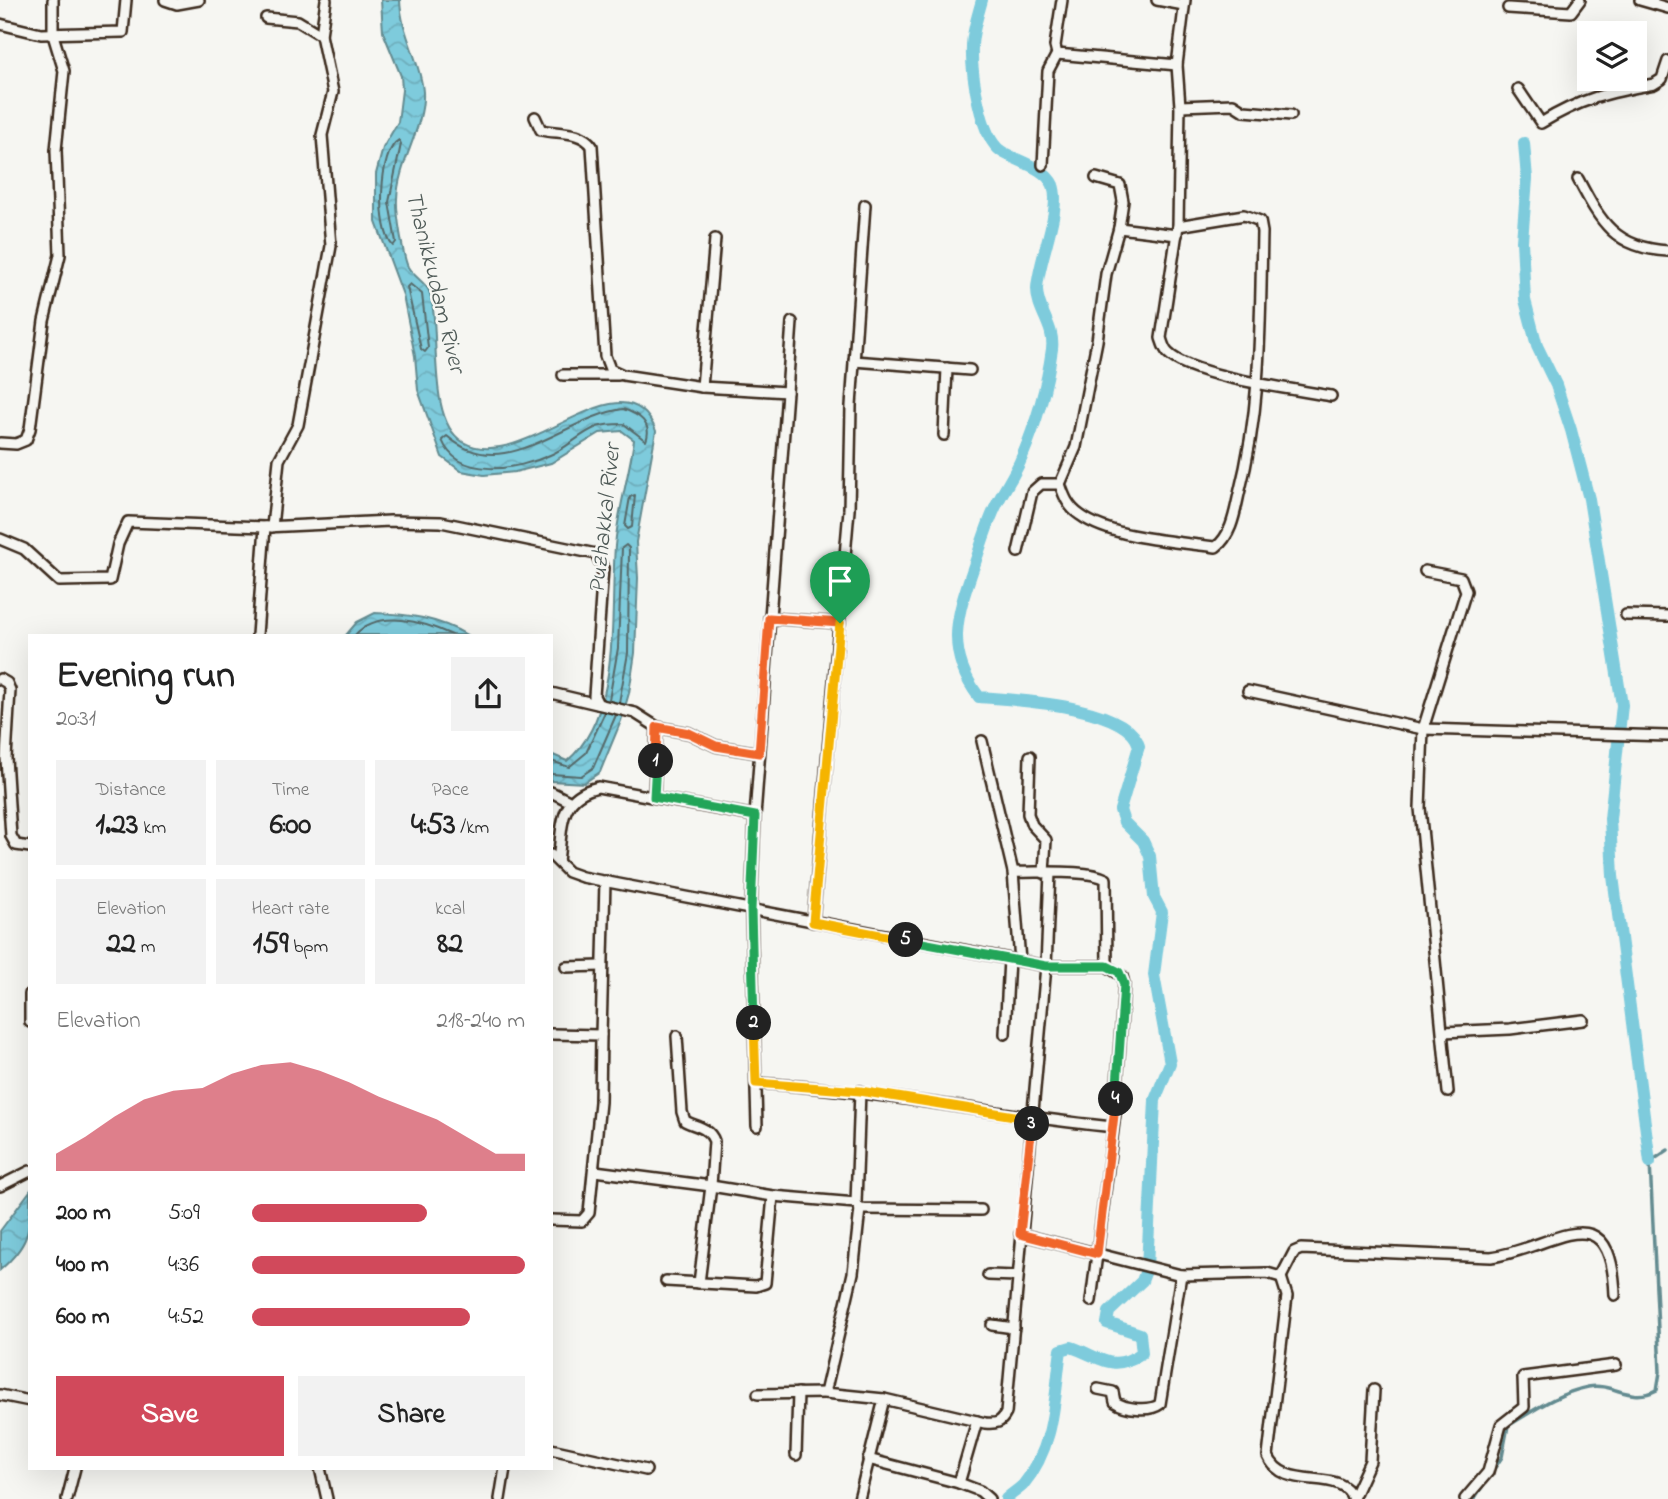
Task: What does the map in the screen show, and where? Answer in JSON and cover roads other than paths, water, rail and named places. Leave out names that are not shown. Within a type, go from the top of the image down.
[{"type":"street","points":[[0,443],[16,444],[26,440],[30,429],[44,321],[60,255],[56,150],[64,71],[52,35],[53,0]]},
{"type":"street","points":[[0,24],[24,32],[52,35],[123,32],[126,0]]},
{"type":"street","points":[[165,0],[177,4],[199,0]]},
{"type":"street","points":[[257,634],[279,460],[298,425],[331,246],[322,135],[333,92],[321,35],[326,0]]},
{"type":"street","points":[[1043,165],[1048,71],[1057,54],[1055,46],[1062,0]]},
{"type":"street","points":[[1157,0],[1185,3],[1177,65],[1181,106],[1177,230],[1161,338],[1165,351],[1175,359],[1218,374],[1331,396]]},
{"type":"street","points":[[1508,8],[1571,12],[1580,0]]},
{"type":"street","points":[[1640,0],[1668,8]]},
{"type":"street","points":[[266,18],[298,21],[321,35]]},
{"type":"street","points":[[1057,54],[1177,65]]},
{"type":"street","points":[[1518,89],[1541,123],[1575,102],[1594,95],[1654,84],[1668,69]]},
{"type":"street","points":[[1181,106],[1233,104],[1244,111],[1291,116]]},
{"type":"street","points":[[535,117],[541,130],[578,136],[592,146],[605,356],[610,369],[623,375]]},
{"type":"street","points":[[1096,177],[1120,185],[1123,201],[1119,228],[1106,274],[1097,341],[1076,447],[1060,484],[1066,501],[1080,515],[1110,530],[1216,547],[1223,542],[1232,522],[1253,440],[1257,382],[1260,222],[1244,215],[1177,230],[1119,228]]},
{"type":"street","points":[[1578,179],[1612,232],[1629,244],[1668,251]]},
{"type":"street","points":[[813,922],[840,623],[865,205]]},
{"type":"street","points":[[702,387],[715,239]]},
{"type":"street","points":[[757,1126],[751,910],[755,816],[792,322]]},
{"type":"street","points":[[854,361],[970,370]]},
{"type":"street","points":[[944,435],[947,368]]},
{"type":"street","points":[[563,375],[623,375],[702,387],[786,392]]},
{"type":"street","points":[[1018,552],[1032,492],[1041,484],[1060,484]]},
{"type":"street","points":[[0,539],[24,549],[59,581],[110,580],[118,544],[128,523],[269,527],[390,521],[441,522],[596,554],[603,568],[594,696],[598,704]]},
{"type":"street","points":[[1425,571],[1461,578],[1466,591],[1423,729],[1420,808],[1429,885],[1435,985],[1443,1032],[1448,1091]]},
{"type":"street","points":[[1626,615],[1668,616]]},
{"type":"street","points":[[769,618],[840,623]]},
{"type":"street","points":[[0,678],[8,683],[10,690],[6,758],[11,836],[16,845],[28,847]]},
{"type":"street","points":[[1248,691],[1423,729],[1668,736]]},
{"type":"street","points":[[553,694],[635,713],[657,727],[689,733],[716,746],[759,753]]},
{"type":"street","points":[[654,797],[657,727]]},
{"type":"street","points":[[982,741],[1013,872],[1020,961]]},
{"type":"street","points":[[758,1394],[825,1393],[884,1399],[977,1422],[996,1424],[1002,1421],[1006,1413],[1046,966],[1046,840],[1032,825],[1028,814],[1030,757]]},
{"type":"street","points":[[755,816],[598,787],[580,792],[569,801],[555,858],[568,872],[605,881],[1046,966],[1107,966],[1119,972],[1124,984],[1113,1127],[1091,1301]]},
{"type":"street","points":[[553,794],[569,801]]},
{"type":"street","points":[[1013,872],[1098,875],[1106,879],[1107,966]]},
{"type":"street","points":[[553,1220],[568,1222],[586,1218],[595,1171],[605,881]]},
{"type":"street","points":[[1005,1034],[1009,959]]},
{"type":"street","points":[[566,967],[601,966]]},
{"type":"street","points":[[1443,1032],[1510,1029],[1583,1020]]},
{"type":"street","points":[[553,1034],[601,1035]]},
{"type":"street","points":[[677,1036],[682,1112],[685,1121],[712,1134],[714,1141],[699,1283]]},
{"type":"street","points":[[756,1083],[860,1091],[1033,1119],[1113,1127]]},
{"type":"street","points":[[825,1393],[853,1273],[858,1206],[860,1091]]},
{"type":"street","points":[[595,1171],[858,1206],[981,1210]]},
{"type":"street","points":[[0,1186],[28,1172]]},
{"type":"street","points":[[666,1280],[756,1286],[765,1283],[773,1196]]},
{"type":"street","points":[[1353,1499],[1351,1491],[1337,1483],[1286,1475],[1273,1469],[1268,1456],[1287,1296],[1282,1277],[1294,1252],[1301,1249],[1491,1257],[1511,1254],[1561,1236],[1586,1232],[1599,1238],[1610,1252],[1615,1295]]},
{"type":"street","points":[[1020,1234],[1181,1275],[1267,1273],[1282,1277]]},
{"type":"street","points":[[988,1275],[1017,1276]]},
{"type":"street","points":[[1098,1389],[1113,1392],[1115,1402],[1123,1406],[1152,1409],[1160,1404],[1181,1275]]},
{"type":"street","points":[[992,1325],[1014,1328]]},
{"type":"street","points":[[1465,1499],[1488,1472],[1501,1425],[1524,1406],[1522,1377],[1616,1366]]},
{"type":"street","points":[[1353,1499],[1370,1461],[1374,1390]]},
{"type":"street","points":[[796,1455],[798,1393]]},
{"type":"street","points":[[0,1395],[28,1401]]},
{"type":"street","points":[[859,1499],[884,1399]]},
{"type":"street","points":[[959,1483],[977,1422]]},
{"type":"street","points":[[553,1449],[646,1470]]},
{"type":"street","points":[[868,1459],[959,1483],[980,1490],[989,1499]]},
{"type":"street","points":[[67,1499],[74,1470]]},
{"type":"street","points":[[320,1470],[327,1499]]},
{"type":"street","points":[[500,1499],[505,1470]]},
{"type":"water","points":[[381,0],[400,0],[423,92],[420,118],[398,185],[398,214],[408,267],[429,291],[433,306],[439,394],[443,414],[451,431],[463,442],[487,448],[514,444],[597,408],[621,403],[641,409],[656,431],[636,542],[638,578],[635,653],[629,693],[621,721],[600,772],[584,783],[553,781],[553,755],[567,761],[585,741],[597,717],[605,690],[610,661],[616,533],[634,440],[622,431],[600,433],[551,463],[515,472],[484,475],[461,471],[442,457],[418,390],[415,356],[403,295],[376,222],[376,174],[383,148],[398,122],[402,90],[401,76],[383,32]]},
{"type":"water","points":[[375,613],[400,614],[423,618],[465,634],[347,634],[357,622]]},
{"type":"water","points":[[28,1194],[27,1235],[18,1252],[0,1270],[0,1231]]},
{"type":"waterway","points":[[982,0],[973,35],[972,58],[978,103],[987,132],[1001,151],[1037,169],[1053,185],[1055,195],[1052,222],[1037,289],[1051,333],[1052,349],[1032,431],[1019,464],[992,515],[963,599],[957,632],[958,648],[961,664],[979,697],[1042,703],[1093,713],[1115,721],[1131,732],[1139,746],[1120,810],[1124,822],[1143,841],[1150,856],[1154,897],[1162,912],[1154,975],[1170,1063],[1155,1100],[1147,1268],[1142,1281],[1109,1312],[1107,1323],[1140,1334],[1142,1353],[1114,1363],[1071,1347],[1061,1350],[1052,1420],[1042,1454],[1023,1485],[1006,1499]]},
{"type":"waterway","points":[[1524,143],[1527,179],[1522,241],[1525,300],[1537,346],[1556,385],[1571,430],[1589,499],[1622,705],[1610,819],[1613,876],[1650,1162]]},
{"type":"waterway","points":[[1474,1499],[1502,1457],[1508,1426],[1536,1409],[1556,1398],[1588,1387],[1606,1387],[1638,1395],[1657,1390],[1660,1372],[1650,1162],[1668,1150]]},
{"type":"water label","name":"Thanikkudam River","points":[[434,282]]},
{"type":"water label","name":"Puzhakkal River","points":[[606,519]]}]
